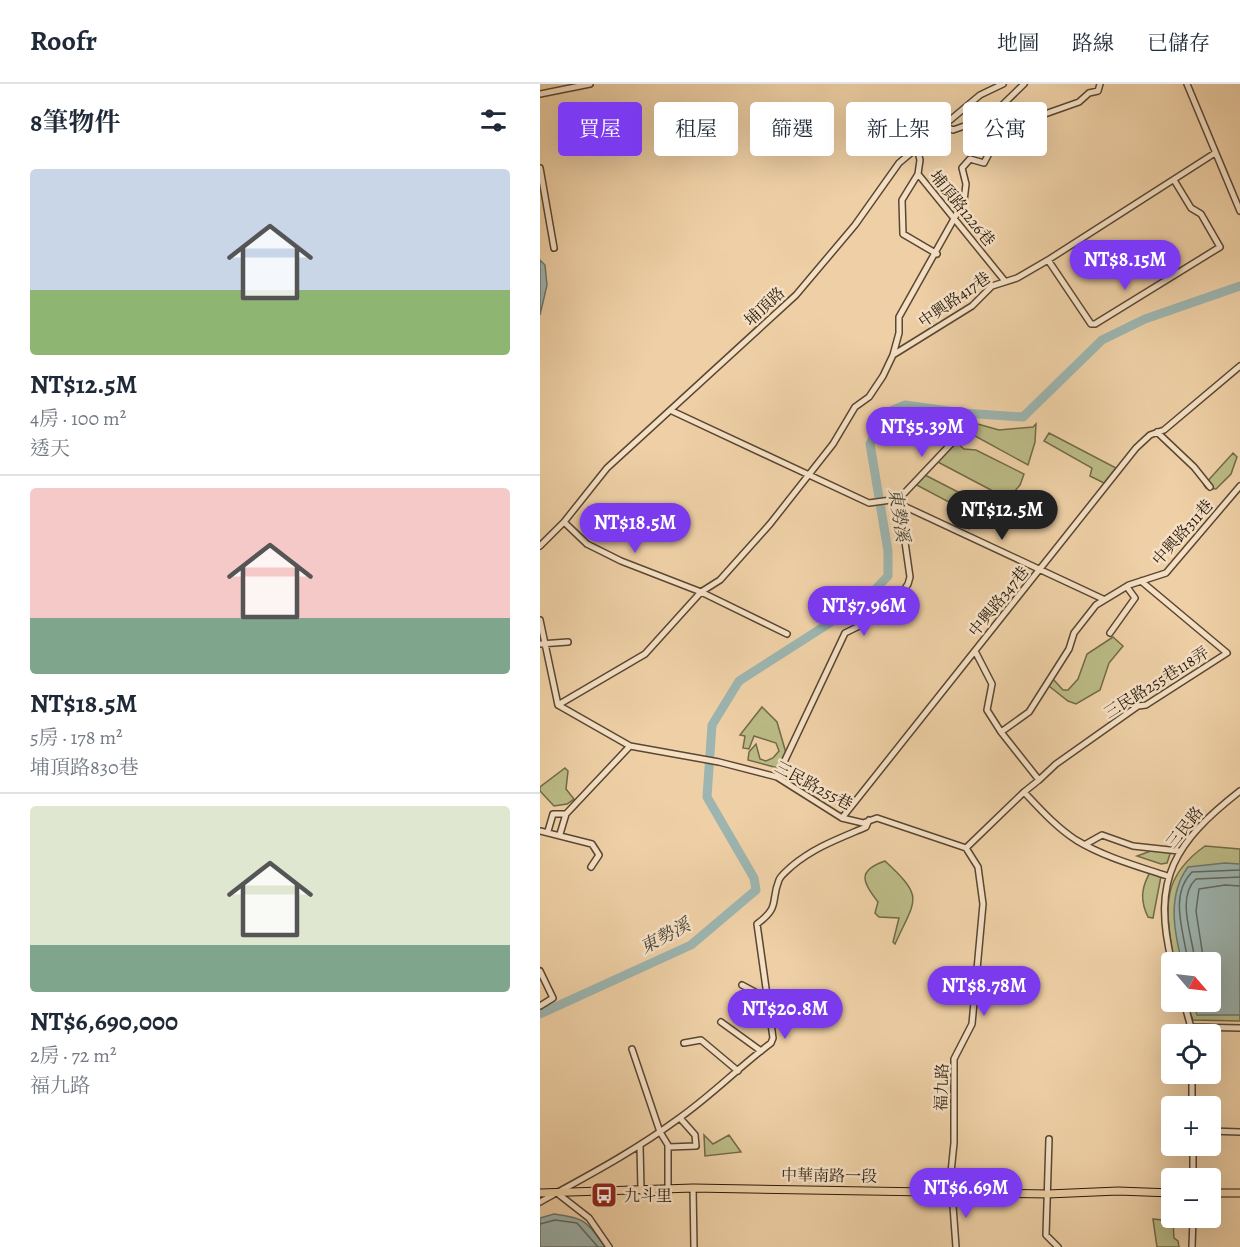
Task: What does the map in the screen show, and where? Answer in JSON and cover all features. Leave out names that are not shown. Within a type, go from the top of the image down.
[{"type":"main road","name":"中華南路一段","points":[[540,1193],[669,1188],[1048,1194],[1161,1192]]},
{"type":"main road","points":[[1221,1193],[1240,1193]]},
{"type":"street","points":[[540,94],[590,84]]},
{"type":"street","name":"埔頂路","points":[[951,121],[980,95],[1003,84]]},
{"type":"street","points":[[951,129],[990,117],[1024,84]]},
{"type":"street","points":[[540,620],[542,643],[558,705],[645,654],[701,592],[720,580],[810,474],[840,434],[855,407],[869,397],[892,355],[899,333],[899,317],[956,219],[965,192],[962,168],[970,159],[984,163],[990,157],[997,138],[1035,108],[1045,114],[1075,103],[1086,94],[1098,92],[1100,84]]},
{"type":"street","points":[[1187,84],[1240,211]]},
{"type":"street","name":"中興路417巷","points":[[892,355],[972,306],[992,286],[1004,280],[1017,278],[1048,260],[1215,153]]},
{"type":"street","name":"埔頂路","points":[[540,546],[564,522],[607,468],[672,411],[796,295],[855,225],[891,173],[909,156]]},
{"type":"street","name":"埔頂路1226巷","points":[[919,156],[918,174],[1004,280]]},
{"type":"street","points":[[540,168],[554,248]]},
{"type":"street","points":[[918,174],[902,200],[903,234],[937,254]]},
{"type":"street","points":[[1048,260],[1091,324],[1095,324],[1220,247],[1201,214],[1191,208],[1174,180]]},
{"type":"street","name":"中興路347巷","points":[[842,818],[1136,448],[1157,432],[1164,430],[1240,366]]},
{"type":"street","points":[[672,411],[871,502],[893,502],[1103,599],[1074,633],[1069,649],[1029,712],[1001,732]]},
{"type":"street","points":[[893,502],[966,428]]},
{"type":"street","points":[[1157,432],[1194,467],[1210,487]]},
{"type":"street","name":"中興路311巷","points":[[1103,599],[1127,586],[1166,573],[1240,486]]},
{"type":"street","points":[[777,777],[844,633],[890,611],[908,584],[904,542],[893,502]]},
{"type":"street","points":[[564,522],[586,543],[621,561],[701,592],[787,634]]},
{"type":"street","name":"三民路255巷118弄","points":[[1039,780],[1056,765],[1138,706],[1146,705],[1227,653],[1141,581]]},
{"type":"street","points":[[1110,633],[1135,598],[1127,586]]},
{"type":"street","points":[[542,643],[568,642]]},
{"type":"street","points":[[966,848],[1039,780],[1001,732],[987,710],[992,684],[975,651]]},
{"type":"street","name":"三民路255巷","points":[[558,705],[630,746],[718,762],[777,777],[842,818],[857,822],[877,818],[966,848]]},
{"type":"street","points":[[560,834],[566,814],[630,746]]},
{"type":"street","name":"三民路","points":[[1170,952],[1165,918],[1167,876],[1179,851],[1198,827],[1240,791]]},
{"type":"street","points":[[1024,792],[1045,814],[1076,840],[1102,854],[1167,876]]},
{"type":"street","points":[[548,831],[553,814],[566,814]]},
{"type":"street","points":[[540,1202],[606,1168],[680,1118],[738,1071],[773,1038],[757,924],[772,910],[779,879],[800,858],[832,839],[866,827],[869,820]]},
{"type":"street","points":[[540,831],[560,834],[595,847],[599,855],[591,867]]},
{"type":"street","points":[[1086,844],[1102,835],[1133,846],[1179,851]]},
{"type":"street","name":"福九路","points":[[956,1247],[950,1192],[954,1143],[954,1059],[972,1024],[983,904],[978,867],[966,848]]},
{"type":"street","points":[[540,970],[553,998],[540,1006]]},
{"type":"street","points":[[742,985],[766,998]]},
{"type":"street","points":[[721,1022],[761,1051]]},
{"type":"street","points":[[1221,1028],[1240,1028]]},
{"type":"street","points":[[684,1043],[701,1040],[738,1071]]},
{"type":"street","points":[[632,1049],[660,1132],[668,1147],[669,1188]]},
{"type":"street","points":[[668,1147],[696,1146],[695,1135],[680,1118]]},
{"type":"street","points":[[1221,1131],[1240,1132]]},
{"type":"street","points":[[1049,1138],[1046,1234],[1058,1247]]},
{"type":"street","points":[[640,1146],[641,1189]]},
{"type":"street","points":[[693,1188],[694,1247]]},
{"type":"street","points":[[557,1192],[589,1218],[609,1247]]},
{"type":"street","points":[[1192,1247],[1193,1228]]},
{"type":"green space","points":[[974,423],[999,430],[1033,427],[1036,424],[1035,442],[1028,465],[966,431]]},
{"type":"green space","points":[[1049,433],[1116,468],[1104,483],[1090,476],[1092,468],[1044,441]]},
{"type":"green space","points":[[957,443],[964,449],[976,450],[1024,474],[1020,485],[1008,499],[936,461]]},
{"type":"green space","points":[[1233,453],[1237,457],[1231,474],[1216,489],[1206,488],[1204,485]]},
{"type":"green space","points":[[923,474],[993,510],[969,529],[961,518],[964,510],[913,483]]},
{"type":"green space","points":[[1113,637],[1123,646],[1109,663],[1100,690],[1076,704],[1068,701],[1049,686],[1053,679],[1063,690],[1068,690],[1078,679],[1087,654]]},
{"type":"green space","points":[[762,707],[777,722],[786,753],[778,768],[748,760],[749,752],[756,744],[760,759],[766,761],[773,758],[779,751],[776,743],[754,736],[749,749],[743,748],[745,736],[740,735]]},
{"type":"green space","points":[[565,768],[568,771],[566,789],[574,799],[567,804],[554,806],[540,791],[540,787]]},
{"type":"green space","points":[[1205,846],[1240,849],[1240,1021],[1193,1020],[1190,1012],[1221,1012],[1221,952],[1172,952],[1168,913],[1169,898],[1179,871]]},
{"type":"green space","points":[[1159,848],[1171,851],[1167,863],[1161,864],[1137,856]]},
{"type":"green space","points":[[885,861],[906,883],[913,899],[908,917],[895,944],[893,942],[899,918],[879,917],[875,913],[878,902],[865,878],[870,869]]},
{"type":"green space","points":[[1152,869],[1162,871],[1153,918],[1148,917],[1143,904],[1144,886]]},
{"type":"green space","points":[[704,1135],[713,1144],[729,1135],[741,1152],[705,1156]]},
{"type":"green space","points":[[1153,1219],[1161,1220],[1161,1228],[1173,1228],[1174,1238],[1178,1241],[1179,1247],[1157,1247]]},
{"type":"water","points":[[540,260],[545,265],[547,285],[540,315]]},
{"type":"water","points":[[1225,863],[1240,864],[1240,1015],[1197,1015],[1196,1012],[1221,1012],[1221,952],[1180,952],[1175,926],[1175,901],[1181,878],[1188,867]]},
{"type":"water","points":[[554,1214],[573,1217],[584,1222],[594,1231],[605,1247],[540,1247],[540,1218]]},
{"type":"waterway","name":"東勢溪","points":[[540,1014],[691,945],[756,890],[754,878],[707,797],[712,725],[739,681],[864,601],[888,576],[888,551],[870,444],[884,414],[905,405],[963,413],[1023,417],[1102,340],[1145,319],[1240,286]]},
{"type":"place","name":"九斗里","points":[[604,1195]]}]
